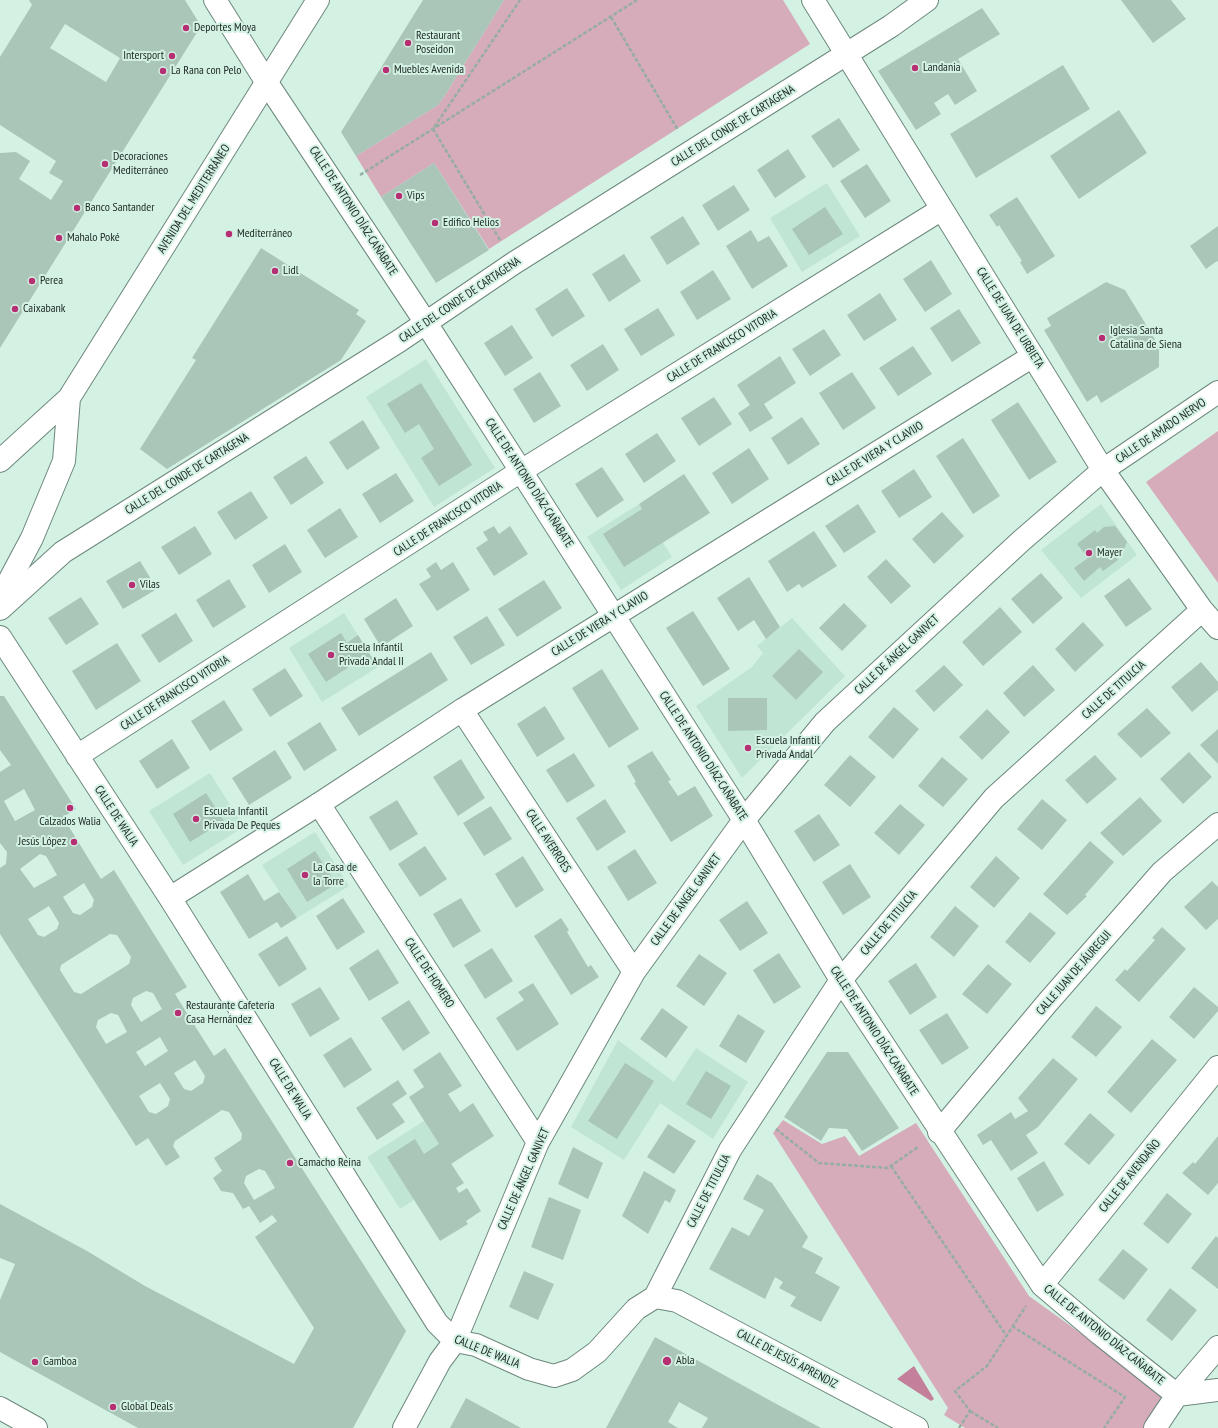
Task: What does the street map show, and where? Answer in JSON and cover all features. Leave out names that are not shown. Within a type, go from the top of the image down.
[{"type":"street","name":"CALLE DE ANTONIO DÍAZ-CAÑABATE","points":[[215,0],[267,83],[426,323],[744,820],[841,980],[939,1132],[1042,1285],[1100,1334],[1178,1395]]},
{"type":"street","name":"AVENIDA DEL MEDITERRÁNEO","points":[[0,461],[70,398],[318,0]]},
{"type":"street","name":"CALLE DE JUAN DE URBIETA","points":[[813,0],[1103,470],[1202,610],[1218,628]]},
{"type":"street","name":"CALLE DEL CONDE DE CARTAGENA","points":[[0,609],[63,552],[426,323],[458,299],[847,54],[927,0]]},
{"type":"street","name":"CALLE DE FRANCISCO VITORIA","points":[[77,756],[521,471],[942,209]]},
{"type":"street","name":"CALLE DE VIERA Y CLAVIJO","points":[[170,898],[319,804],[462,710],[1033,356]]},
{"type":"street","name":"CALLE DE AMADO NERVO","points":[[1103,470],[1218,392]]},
{"type":"street","name":"AVENIDA DEL MEDITERRÁNEO","points":[[0,598],[32,538],[64,461],[70,398]]},
{"type":"street","name":"CALLE DE ÁNGEL GANIVET","points":[[404,1428],[440,1361],[455,1341],[538,1142],[634,972],[744,820],[825,722],[1021,541],[1103,470]]},
{"type":"street","name":"CALLE DE TITULCIA","points":[[655,1298],[730,1150],[841,980],[994,798],[1202,610]]},
{"type":"street","name":"CALLE DE WALIA","points":[[0,637],[170,898],[437,1323],[455,1341],[476,1345],[529,1369],[554,1376],[572,1370],[596,1352],[636,1309],[655,1298]]},
{"type":"street","name":"CALLE AVERROES","points":[[462,710],[634,972]]},
{"type":"street","name":"CALLE DE HOMERO","points":[[319,804],[538,1142]]},
{"type":"street","name":"CALLE JUAN DE JÁUREGUI","points":[[939,1132],[1048,1002],[1162,872],[1218,824]]},
{"type":"street","name":"CALLE DE AVENDAÑO","points":[[1042,1285],[1218,1067]]},
{"type":"street","name":"CALLE DE JESÚS APRENDIZ","points":[[655,1298],[677,1301],[917,1428]]},
{"type":"street","points":[[1156,1428],[1178,1395],[1218,1347]]},
{"type":"street","points":[[1178,1395],[1218,1390]]},
{"type":"street","points":[[0,1408],[36,1428]]},
{"type":"path","points":[[433,129],[520,0]]},
{"type":"path","points":[[338,189],[637,0]]},
{"type":"path","points":[[611,17],[692,152]]},
{"type":"path","points":[[433,129],[514,263]]},
{"type":"path","points":[[755,1113],[819,1163],[888,1168],[939,1132]]},
{"type":"path","points":[[891,1166],[1006,1335]]},
{"type":"path","points":[[998,1428],[970,1411],[955,1391],[987,1366],[1012,1326],[1042,1285]]},
{"type":"path","points":[[1012,1326],[1125,1397],[1104,1428]]},
{"type":"path","points":[[959,1428],[970,1411]]},
{"type":"shaded area","points":[[504,0],[783,0],[810,44],[489,249],[434,163],[381,197],[356,156],[438,105]]},
{"type":"shaded area","points":[[827,183],[860,236],[802,272],[770,218]]},
{"type":"shaded area","points":[[426,359],[495,468],[434,507],[366,397]]},
{"type":"shaded area","points":[[1218,431],[1218,583],[1146,482]]},
{"type":"shaded area","points":[[639,504],[672,557],[621,590],[587,537]]},
{"type":"shaded area","name":"Mayer","points":[[1101,504],[1137,555],[1081,598],[1041,550]]},
{"type":"shaded area","name":"Escuela Infantil Privada Andal II","points":[[344,613],[378,667],[322,702],[289,648]]},
{"type":"shaded area","points":[[792,618],[845,676],[742,778],[696,706],[752,667],[763,653],[757,646]]},
{"type":"shaded area","name":"Escuela Infantil Privada De Peques","points":[[210,773],[244,827],[183,865],[149,811]]},
{"type":"shaded area","name":"La Casa de la Torre","points":[[315,832],[349,886],[297,918],[262,865]]},
{"type":"shaded area","points":[[618,1040],[674,1082],[696,1048],[748,1082],[713,1139],[660,1103],[624,1160],[571,1127]]},
{"type":"shaded area","points":[[783,1120],[822,1144],[845,1136],[859,1156],[916,1123],[1029,1296],[1168,1396],[1147,1428],[965,1428],[944,1415],[948,1408],[773,1133]]},
{"type":"shaded area","points":[[424,1121],[457,1172],[400,1209],[367,1157]]},
{"type":"shaded area","points":[[914,1366],[934,1399],[931,1401],[897,1379]]},
{"type":"building","points":[[29,0],[185,0],[201,26],[0,348],[0,153],[16,152],[30,161],[19,179],[51,200],[63,181],[49,173],[56,161],[0,125],[0,57],[32,5]],"holes":[[[65,24],[120,58],[106,82],[50,48]]]},
{"type":"building","points":[[423,0],[504,0],[438,105],[356,156],[341,132]]},
{"type":"building","points":[[1121,0],[1171,0],[1186,19],[1153,43]]},
{"type":"building","points":[[982,8],[1000,34],[958,59],[977,91],[955,105],[948,94],[934,103],[941,114],[916,130],[878,71]]},
{"type":"building","points":[[1063,65],[1090,109],[976,178],[950,134]]},
{"type":"building","points":[[1119,110],[1147,153],[1079,199],[1050,156]]},
{"type":"building","points":[[839,118],[860,150],[833,168],[811,136]]},
{"type":"building","points":[[788,149],[806,177],[775,198],[757,170]]},
{"type":"building","name":"Edifico Helios","points":[[434,163],[489,250],[436,283],[381,197]]},
{"type":"building","points":[[867,164],[891,201],[865,218],[840,181]]},
{"type":"building","points":[[734,185],[750,210],[718,231],[702,205]]},
{"type":"building","points":[[1017,197],[1055,256],[1027,274],[1020,262],[1022,261],[999,225],[997,227],[989,215]]},
{"type":"building","points":[[825,207],[843,234],[809,255],[792,229]]},
{"type":"building","points":[[683,216],[700,244],[667,265],[650,237]]},
{"type":"building","points":[[1218,226],[1218,262],[1217,261],[1206,269],[1190,246]]},
{"type":"building","points":[[751,230],[758,242],[769,236],[788,266],[752,289],[726,246]]},
{"type":"building","points":[[261,248],[359,310],[356,314],[366,321],[341,360],[167,469],[140,449],[196,360],[192,358]]},
{"type":"building","points":[[624,254],[641,281],[609,302],[592,274]]},
{"type":"building","points":[[931,260],[952,294],[925,312],[903,279]]},
{"type":"building","points":[[713,270],[731,299],[697,320],[680,292]]},
{"type":"building","name":"Iglesia Santa Catalina de Siena","points":[[1106,282],[1125,290],[1159,346],[1159,367],[1101,403],[1097,395],[1087,402],[1044,330],[1051,326],[1047,318]]},
{"type":"building","points":[[567,288],[585,316],[552,337],[535,309]]},
{"type":"building","points":[[880,293],[897,320],[864,341],[847,315]]},
{"type":"building","points":[[658,308],[675,335],[641,356],[624,329]]},
{"type":"building","points":[[959,309],[981,343],[952,362],[930,328]]},
{"type":"building","points":[[512,325],[533,358],[505,376],[484,343]]},
{"type":"building","points":[[824,329],[841,355],[810,376],[792,349]]},
{"type":"building","points":[[603,344],[619,370],[587,391],[570,365]]},
{"type":"building","points":[[913,346],[932,374],[898,396],[879,368]]},
{"type":"building","points":[[780,356],[796,383],[764,404],[773,418],[750,432],[738,413],[750,405],[737,385]]},
{"type":"building","points":[[540,372],[561,406],[534,423],[513,389]]},
{"type":"building","points":[[852,372],[876,408],[843,430],[819,393]]},
{"type":"building","points":[[421,383],[472,465],[439,486],[421,458],[434,449],[419,424],[405,433],[387,404]]},
{"type":"building","points":[[714,397],[732,424],[699,446],[681,418]]},
{"type":"building","points":[[1018,402],[1057,462],[1029,480],[991,420]]},
{"type":"building","points":[[802,417],[820,444],[788,465],[771,438]]},
{"type":"building","points":[[363,420],[380,448],[347,470],[329,442]]},
{"type":"building","points":[[657,433],[676,461],[644,483],[625,454]]},
{"type":"building","points":[[963,438],[1000,496],[973,514],[936,456]]},
{"type":"building","points":[[749,448],[769,479],[732,504],[712,473]]},
{"type":"building","points":[[306,456],[324,483],[291,505],[273,477]]},
{"type":"building","points":[[602,467],[624,500],[597,518],[575,484]]},
{"type":"building","points":[[914,469],[932,497],[899,518],[881,491]]},
{"type":"building","points":[[396,473],[414,501],[380,523],[362,494]]},
{"type":"building","points":[[684,474],[710,513],[624,567],[603,534],[642,509],[639,504]]},
{"type":"building","points":[[251,491],[268,518],[235,540],[217,512]]},
{"type":"building","points":[[858,504],[876,532],[844,553],[825,526]]},
{"type":"building","points":[[340,508],[358,537],[325,558],[307,530]]},
{"type":"building","points":[[942,512],[964,536],[934,564],[912,539]]},
{"type":"building","points":[[195,526],[212,554],[179,575],[161,547]]},
{"type":"building","points":[[494,526],[499,534],[510,526],[528,554],[494,576],[476,548],[488,540],[483,532]]},
{"type":"building","points":[[1115,526],[1127,542],[1123,551],[1116,557],[1118,560],[1103,571],[1100,567],[1084,581],[1074,568],[1088,558],[1077,544],[1095,530],[1097,533],[1104,527]]},
{"type":"building","points":[[814,531],[837,566],[802,588],[799,584],[787,592],[768,561]]},
{"type":"building","points":[[285,544],[302,572],[269,593],[252,565]]},
{"type":"building","points":[[886,559],[911,586],[891,604],[867,577]]},
{"type":"building","name":"Vilas","points":[[140,561],[157,589],[123,609],[106,581]]},
{"type":"building","points":[[436,562],[441,570],[453,562],[470,590],[437,611],[419,584],[431,577],[426,569]]},
{"type":"building","points":[[1041,573],[1063,598],[1033,624],[1011,599]]},
{"type":"building","points":[[749,577],[780,627],[766,639],[754,620],[738,631],[717,598]]},
{"type":"building","points":[[1129,578],[1152,609],[1126,627],[1104,596]]},
{"type":"building","points":[[229,579],[246,607],[213,628],[196,600]]},
{"type":"building","points":[[544,580],[562,608],[517,637],[498,609]]},
{"type":"building","points":[[81,597],[99,624],[66,645],[48,618]]},
{"type":"building","points":[[396,598],[413,626],[381,647],[364,619]]},
{"type":"building","points":[[844,603],[867,626],[842,651],[819,628]]},
{"type":"building","points":[[1000,607],[1022,632],[983,666],[962,642]]},
{"type":"building","points":[[693,611],[730,669],[703,686],[666,628]]},
{"type":"building","points":[[176,613],[193,641],[159,663],[141,635]]},
{"type":"building","points":[[487,616],[505,645],[471,665],[453,637]]},
{"type":"building","points":[[1083,622],[1104,645],[1075,672],[1055,649]]},
{"type":"building","points":[[341,633],[347,643],[358,635],[374,661],[363,668],[358,661],[326,682],[308,654]]},
{"type":"building","points":[[117,643],[141,681],[96,710],[72,671]]},
{"type":"building","points":[[799,649],[823,672],[796,700],[772,676]]},
{"type":"building","points":[[431,652],[448,680],[359,736],[341,708]]},
{"type":"building","points":[[1201,662],[1218,682],[1218,690],[1192,712],[1171,687]]},
{"type":"building","points":[[944,665],[963,685],[934,712],[915,691]]},
{"type":"building","points":[[1033,665],[1055,690],[1024,717],[1003,693]]},
{"type":"building","points":[[285,668],[303,696],[270,717],[252,689]]},
{"type":"building","points":[[602,669],[639,729],[609,748],[572,688]]},
{"type":"building","points":[[0,696],[4,696],[76,809],[63,817],[101,879],[114,870],[187,987],[175,994],[214,1056],[225,1048],[406,1331],[353,1428],[138,1428],[0,1352],[0,1300],[15,1264],[0,1258],[0,1204],[87,1251],[145,1286],[294,1364],[314,1328],[255,1237],[277,1221],[272,1215],[260,1223],[249,1206],[243,1209],[233,1193],[221,1191],[213,1178],[222,1171],[214,1158],[241,1140],[242,1134],[229,1112],[222,1110],[175,1141],[173,1146],[180,1157],[166,1166],[148,1138],[136,1146],[0,934],[0,868],[6,864],[7,852],[0,843],[0,772],[11,765],[0,750]],"holes":[[[24,789],[35,810],[15,821],[4,801]],[[40,854],[46,856],[57,875],[34,888],[20,869]],[[84,883],[94,900],[92,907],[80,915],[73,913],[63,897]],[[49,906],[59,923],[57,929],[44,937],[38,935],[28,919]],[[110,934],[117,935],[131,957],[129,964],[81,994],[74,992],[60,970],[61,965]],[[146,991],[153,993],[162,1009],[141,1022],[131,1005],[133,998]],[[111,1013],[118,1015],[127,1032],[106,1044],[96,1027],[98,1020]],[[160,1037],[168,1051],[145,1066],[136,1052]],[[195,1060],[205,1076],[203,1083],[191,1091],[184,1089],[174,1073]],[[160,1083],[170,1099],[168,1106],[156,1114],[149,1112],[139,1096]],[[259,1169],[265,1171],[275,1188],[254,1200],[244,1183],[246,1176]]]},
{"type":"building","points":[[728,698],[767,698],[767,730],[728,731]]},
{"type":"building","points":[[224,700],[243,730],[210,751],[191,721]]},
{"type":"building","points":[[545,706],[565,739],[537,757],[517,724]]},
{"type":"building","points":[[894,707],[919,729],[893,759],[868,737]]},
{"type":"building","points":[[1147,708],[1171,733],[1141,758],[1117,734]]},
{"type":"building","points":[[987,709],[1010,732],[982,760],[959,737]]},
{"type":"building","points":[[320,722],[337,750],[304,771],[287,743]]},
{"type":"building","points":[[1218,729],[1218,764],[1200,745]]},
{"type":"building","points":[[172,739],[190,768],[157,789],[139,761]]},
{"type":"building","points":[[275,750],[292,778],[249,805],[232,778]]},
{"type":"building","points":[[652,751],[671,780],[668,781],[678,796],[695,786],[713,816],[671,842],[634,783],[636,782],[627,766]]},
{"type":"building","points":[[1189,752],[1212,777],[1183,804],[1160,779]]},
{"type":"building","points":[[574,753],[595,786],[567,803],[546,770]]},
{"type":"building","points":[[850,755],[876,777],[850,807],[824,785]]},
{"type":"building","points":[[1095,755],[1117,779],[1087,804],[1065,780]]},
{"type":"building","points":[[942,757],[968,779],[943,807],[918,786]]},
{"type":"building","points":[[461,759],[485,798],[458,816],[433,777]]},
{"type":"building","points":[[206,793],[224,821],[190,842],[173,814]]},
{"type":"building","points":[[1140,797],[1162,821],[1123,856],[1100,833]]},
{"type":"building","points":[[605,799],[626,832],[597,851],[576,818]]},
{"type":"building","points":[[1042,799],[1067,820],[1042,850],[1017,829]]},
{"type":"building","points":[[397,800],[418,834],[390,851],[369,817]]},
{"type":"building","points":[[900,804],[925,825],[899,855],[874,833]]},
{"type":"building","points":[[491,806],[512,839],[484,856],[463,823]]},
{"type":"building","points":[[819,814],[840,845],[814,862],[794,831]]},
{"type":"building","points":[[1090,841],[1114,862],[1085,895],[1087,896],[1067,915],[1043,894]]},
{"type":"building","points":[[425,846],[447,879],[420,897],[398,864]]},
{"type":"building","points":[[635,849],[657,883],[628,901],[607,867]]},
{"type":"building","points":[[315,851],[336,884],[307,902],[287,869]]},
{"type":"building","points":[[523,856],[544,890],[516,908],[495,874]]},
{"type":"building","points":[[996,856],[1020,878],[994,908],[970,887]]},
{"type":"building","points":[[850,864],[871,897],[843,915],[822,882]]},
{"type":"building","points":[[248,874],[264,901],[279,892],[297,918],[281,928],[277,922],[249,939],[220,892]]},
{"type":"building","points":[[1212,881],[1218,887],[1218,919],[1206,930],[1184,907]]},
{"type":"building","points":[[343,898],[365,932],[337,950],[316,916]]},
{"type":"building","points":[[461,898],[481,931],[453,948],[433,914]]},
{"type":"building","points":[[747,901],[768,933],[740,951],[719,920]]},
{"type":"building","points":[[955,906],[979,926],[954,957],[930,937]]},
{"type":"building","points":[[1030,912],[1056,933],[1030,963],[1005,942]]},
{"type":"building","points":[[561,918],[569,930],[567,932],[588,967],[591,965],[599,977],[571,995],[534,936]]},
{"type":"building","points":[[1162,927],[1186,949],[1139,1002],[1115,980],[1125,969],[1127,971],[1155,940],[1152,938]]},
{"type":"building","points":[[287,936],[307,969],[279,987],[258,954]]},
{"type":"building","points":[[492,948],[513,981],[485,999],[464,965]]},
{"type":"building","points":[[378,949],[399,983],[369,1001],[349,968]]},
{"type":"building","points":[[779,953],[801,987],[774,1004],[753,970]]},
{"type":"building","points":[[699,954],[727,973],[704,1006],[676,986]]},
{"type":"building","points":[[916,963],[937,997],[910,1015],[888,981]]},
{"type":"building","points":[[988,964],[1012,984],[987,1014],[962,994]]},
{"type":"building","points":[[533,983],[559,1024],[517,1051],[496,1018],[524,1000],[518,992]]},
{"type":"building","points":[[320,987],[340,1019],[310,1037],[291,1004]]},
{"type":"building","points":[[1194,987],[1218,1007],[1218,1011],[1194,1039],[1169,1017]]},
{"type":"building","points":[[409,1000],[430,1033],[403,1051],[381,1018]]},
{"type":"building","points":[[1096,1006],[1122,1027],[1096,1057],[1071,1037]]},
{"type":"building","points":[[662,1008],[688,1027],[666,1058],[640,1039]]},
{"type":"building","points":[[947,1013],[969,1048],[942,1065],[919,1030]]},
{"type":"building","points":[[738,1014],[765,1031],[746,1063],[719,1046]]},
{"type":"building","points":[[351,1037],[372,1070],[344,1088],[323,1055]]},
{"type":"building","points":[[1152,1039],[1177,1060],[1131,1113],[1107,1092]]},
{"type":"building","points":[[440,1052],[462,1086],[448,1094],[460,1112],[473,1103],[494,1136],[451,1164],[464,1183],[456,1188],[459,1193],[467,1188],[481,1211],[466,1221],[468,1224],[440,1241],[387,1157],[415,1139],[424,1154],[439,1144],[409,1097],[424,1087],[413,1070]]},
{"type":"building","points":[[827,1052],[848,1052],[899,1128],[862,1151],[847,1129],[829,1128],[821,1141],[784,1117]]},
{"type":"building","points":[[1053,1058],[1078,1079],[1038,1127],[1026,1135],[1038,1153],[1011,1171],[991,1140],[983,1145],[977,1135],[1011,1112],[1015,1119],[1028,1111],[1018,1098]]},
{"type":"building","points":[[625,1063],[654,1081],[617,1139],[588,1121]]},
{"type":"building","points":[[706,1071],[731,1086],[711,1119],[686,1104]]},
{"type":"building","points":[[398,1080],[407,1094],[392,1104],[405,1122],[377,1140],[356,1108]]},
{"type":"building","points":[[1090,1113],[1115,1135],[1089,1165],[1064,1144]]},
{"type":"building","points":[[668,1124],[696,1141],[674,1174],[647,1157]]},
{"type":"building","points":[[1218,1136],[1218,1183],[1208,1195],[1182,1173],[1193,1162],[1195,1164]]},
{"type":"building","points":[[573,1147],[603,1163],[588,1199],[558,1184]]},
{"type":"building","points":[[1044,1161],[1064,1195],[1037,1212],[1017,1178]]},
{"type":"building","points":[[644,1171],[676,1190],[670,1203],[665,1200],[648,1234],[622,1216]]},
{"type":"building","points":[[757,1174],[772,1183],[808,1237],[802,1247],[823,1258],[815,1273],[840,1287],[821,1322],[790,1306],[796,1297],[779,1288],[783,1282],[775,1277],[765,1299],[709,1269],[732,1227],[749,1236],[764,1210],[743,1199]]},
{"type":"building","points":[[1167,1193],[1192,1214],[1168,1244],[1143,1224]]},
{"type":"building","points":[[549,1197],[581,1210],[563,1260],[531,1247]]},
{"type":"building","points":[[1216,1236],[1218,1238],[1218,1289],[1191,1268]]},
{"type":"building","points":[[1123,1249],[1148,1269],[1124,1300],[1098,1280]]},
{"type":"building","points":[[524,1271],[554,1284],[538,1320],[509,1307]]},
{"type":"building","points":[[1170,1288],[1197,1310],[1172,1341],[1146,1320]]},
{"type":"building","points":[[655,1337],[821,1428],[702,1428],[708,1418],[679,1402],[668,1422],[678,1428],[606,1428]]},
{"type":"building","points":[[466,1398],[521,1428],[450,1428]]},
{"type":"place","name":"Deportes Moya","points":[[186,28]]},
{"type":"place","name":"Restaurant Poseidon","points":[[408,43]]},
{"type":"place","name":"Intersport","points":[[172,56]]},
{"type":"place","name":"Landania","points":[[915,68]]},
{"type":"place","name":"Muebles Avenida","points":[[386,70]]},
{"type":"place","name":"La Rana con Pelo","points":[[163,71]]},
{"type":"place","name":"Decoraciones Mediterráneo","points":[[105,164]]},
{"type":"place","name":"Vips","points":[[399,196]]},
{"type":"place","name":"Banco Santander","points":[[77,208]]},
{"type":"place","name":"Edifico Helios","points":[[435,223]]},
{"type":"place","name":"Mediterráneo","points":[[229,234]]},
{"type":"place","name":"Mahalo Poké","points":[[59,238]]},
{"type":"place","name":"Lidl","points":[[275,271]]},
{"type":"place","name":"Perea","points":[[32,281]]},
{"type":"place","name":"Caixabank","points":[[15,309]]},
{"type":"place","name":"Iglesia Santa Catalina de Siena","points":[[1102,338]]},
{"type":"place","name":"Mayer","points":[[1089,553]]},
{"type":"place","name":"Vilas","points":[[132,585]]},
{"type":"place","name":"Escuela Infantil Privada Andal II","points":[[331,655]]},
{"type":"place","name":"Escuela Infantil Privada Andal","points":[[748,748]]},
{"type":"place","name":"Calzados Walia","points":[[70,808]]},
{"type":"place","name":"Escuela Infantil Privada De Peques","points":[[196,819]]},
{"type":"place","name":"Jesús López","points":[[74,842]]},
{"type":"place","name":"La Casa de la Torre","points":[[305,875]]},
{"type":"place","name":"Restaurante Cafetería Casa Hernández","points":[[178,1013]]},
{"type":"place","name":"Camacho Reina","points":[[290,1163]]},
{"type":"place","name":"Abla","points":[[667,1361]]},
{"type":"place","name":"Gamboa","points":[[35,1362]]},
{"type":"place","name":"Global Deals","points":[[113,1407]]}]
